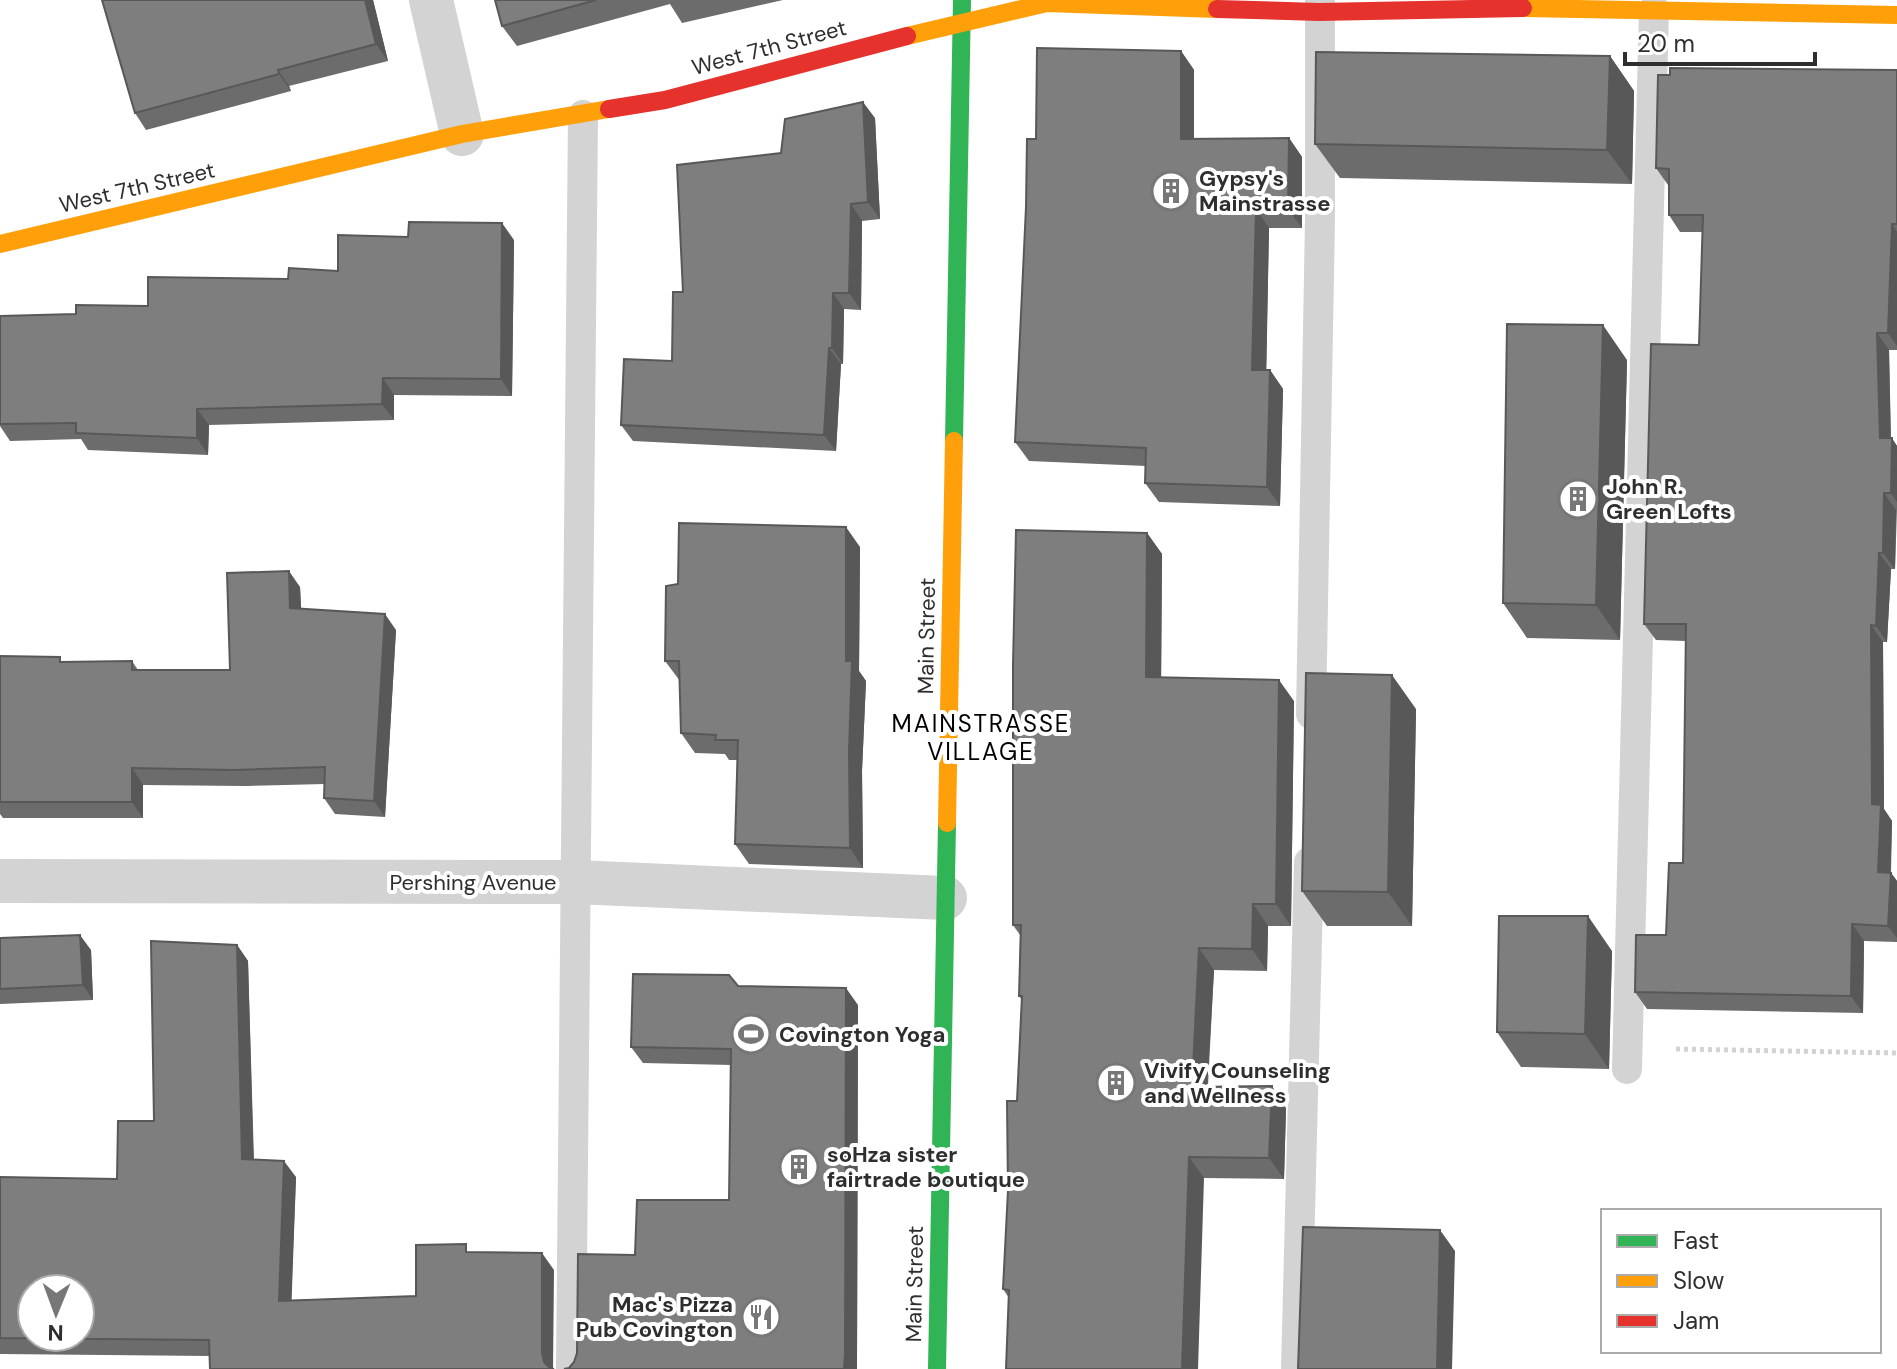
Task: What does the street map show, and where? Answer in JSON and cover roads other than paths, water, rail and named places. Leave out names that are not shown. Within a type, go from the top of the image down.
[{"type":"street","points":[[431,0],[462,134]]},
{"type":"street","name":"Main Street","points":[[937,1369],[962,0]]},
{"type":"street","name":"West 7th Street","points":[[0,244],[462,134],[665,100],[1047,3],[1654,9],[1897,15]]},
{"type":"street","name":"Pershing Avenue","points":[[0,881],[575,882],[945,898]]},
{"type":"lane","points":[[1311,746],[1320,220],[1320,6]]},
{"type":"lane","points":[[1627,1058],[1654,9]]},
{"type":"lane","points":[[571,1369],[583,115]]},
{"type":"lane","points":[[1296,1369],[1309,840]]},
{"type":"place","name":"Gypsy's Mainstrasse","points":[[1171,191]]},
{"type":"place","name":"John R. Green Lofts","points":[[1578,499]]},
{"type":"place","name":"Covington Yoga","points":[[751,1034]]},
{"type":"place","name":"Vivify Counseling and Wellness","points":[[1116,1083]]},
{"type":"place","name":"soHza sister fairtrade boutique","points":[[799,1167]]},
{"type":"place","name":"Mac's Pizza Pub Covington","points":[[761,1317]]},
{"type":"district","name":"MAINSTRASSE VILLAGE","points":[[981,738]]}]
